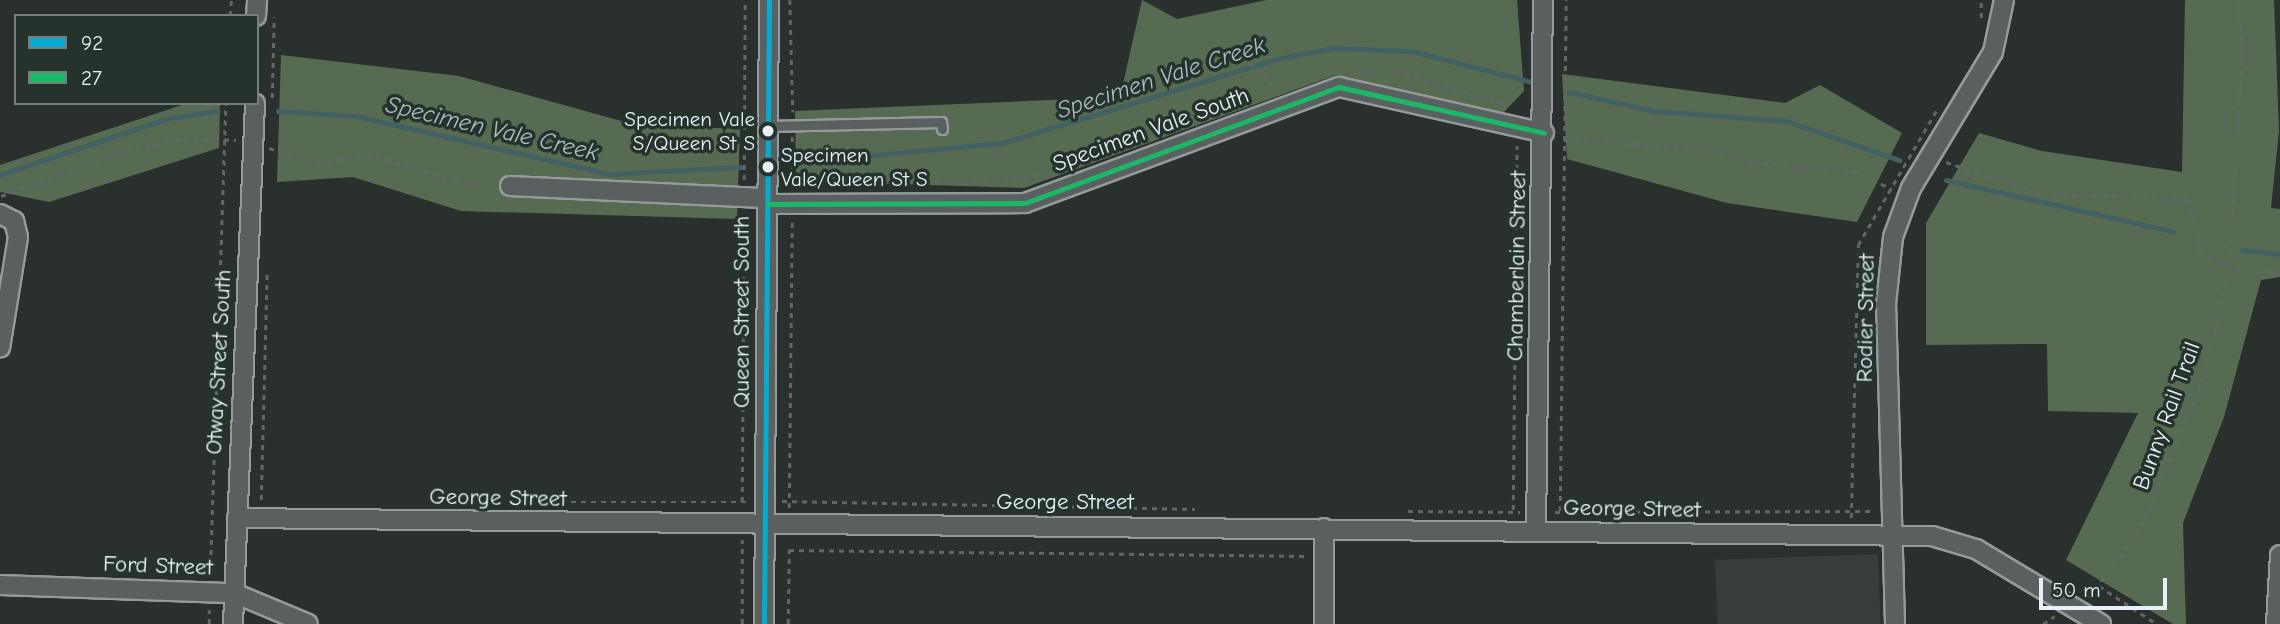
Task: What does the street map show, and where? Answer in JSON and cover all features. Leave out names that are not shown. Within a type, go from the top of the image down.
[{"type":"street","points":[[257,0],[265,14]]},
{"type":"street","name":"Queen Street South","points":[[764,624],[769,0]]},
{"type":"street","name":"Chamberlain Street","points":[[1536,532],[1544,133],[1543,0]]},
{"type":"street","name":"Rodier Street","points":[[1895,624],[1886,304],[1893,237],[1907,196],[1987,64],[2004,0]]},
{"type":"street","name":"Specimen Vale South","points":[[510,186],[744,193],[792,205],[1025,203],[1339,87],[1544,133]]},
{"type":"street","name":"Otway Street South","points":[[233,624],[237,518],[263,103]]},
{"type":"street","points":[[0,348],[17,247],[8,218]]},
{"type":"street","name":"George Street","points":[[237,518],[742,526],[1324,528],[1892,536],[1964,543],[2101,624]]},
{"type":"street","points":[[1324,528],[1324,624]]},
{"type":"street","points":[[2276,624],[2280,555]]},
{"type":"street","name":"Ford Street","points":[[0,585],[234,593],[308,624]]},
{"type":"lane","points":[[768,126],[941,122],[942,129]]},
{"type":"path","points":[[742,624],[745,0]]},
{"type":"path","points":[[789,525],[793,125],[790,0]]},
{"type":"path","points":[[1560,512],[1566,0]]},
{"type":"path","name":"Bunny Rail Trail","points":[[2071,606],[2099,586],[2137,535],[2182,430],[2229,265],[2242,50],[2238,0]]},
{"type":"path","points":[[263,103],[265,14]]},
{"type":"path","points":[[1242,55],[1275,90],[1290,86]]},
{"type":"path","points":[[1339,73],[1395,71],[1514,110]]},
{"type":"path","points":[[209,592],[226,105]]},
{"type":"path","points":[[270,162],[271,138]]},
{"type":"path","points":[[1564,140],[1700,147],[1753,162],[1841,169],[1907,196]]},
{"type":"path","points":[[1513,511],[1517,146]]},
{"type":"path","points":[[1940,172],[1946,162],[2042,194],[2186,198],[2197,226],[2199,254],[2229,265],[2280,272]]},
{"type":"path","points":[[792,184],[874,178],[963,183],[1059,171]]},
{"type":"path","points":[[261,519],[267,258]]},
{"type":"path","points":[[789,501],[1202,509]]},
{"type":"path","points":[[1393,512],[1891,511]]},
{"type":"path","points":[[788,624],[789,550],[1324,557]]},
{"type":"path","points":[[2099,586],[2157,624]]},
{"type":"shaded area","points":[[1878,554],[1880,624],[1717,624],[1715,560]]},
{"type":"green space","points":[[1142,0],[1177,19],[1266,0],[1517,0],[1524,91],[1499,117],[1336,75],[1024,188],[796,181],[795,111],[1120,97]]},
{"type":"green space","points":[[2185,0],[2274,0],[2279,131],[2271,208],[2280,209],[2280,277],[2261,280],[2224,417],[2183,523],[2186,624],[2173,624],[2066,560],[2138,413],[2048,411],[2047,344],[1926,345],[1926,223],[1979,133],[2042,151],[2182,172]]},
{"type":"green space","points":[[281,55],[459,76],[632,124],[740,129],[737,219],[461,211],[353,177],[277,182]]},
{"type":"green space","points":[[1562,74],[1785,103],[1820,85],[1902,133],[1857,222],[1727,203],[1567,159]]},
{"type":"green space","points":[[182,105],[220,105],[219,148],[49,202],[0,192],[0,165]]},
{"type":"waterway","name":"Specimen Vale Creek","points":[[798,162],[1002,143],[1276,59],[1333,48],[1412,51],[1532,82]]},
{"type":"waterway","name":"Specimen Vale Creek","points":[[1569,92],[1654,111],[1787,121],[1899,160]]},
{"type":"waterway","name":"Specimen Vale Creek","points":[[0,175],[169,118],[218,111]]},
{"type":"waterway","name":"Specimen Vale Creek","points":[[278,111],[356,116],[610,174],[741,167]]},
{"type":"waterway","name":"Specimen Vale Creek","points":[[1946,180],[2174,232]]},
{"type":"waterway","name":"Specimen Vale Creek","points":[[2242,250],[2280,254]]},
{"type":"transit line","name":"92","points":[[764,624],[769,0]]},
{"type":"transit line","name":"27","points":[[768,204],[1025,203],[1339,87],[1544,133]]},
{"type":"place","name":"Specimen Vale S/Queen St S","points":[[768,131]]},
{"type":"place","name":"Specimen Vale/Queen St S","points":[[768,167]]}]
